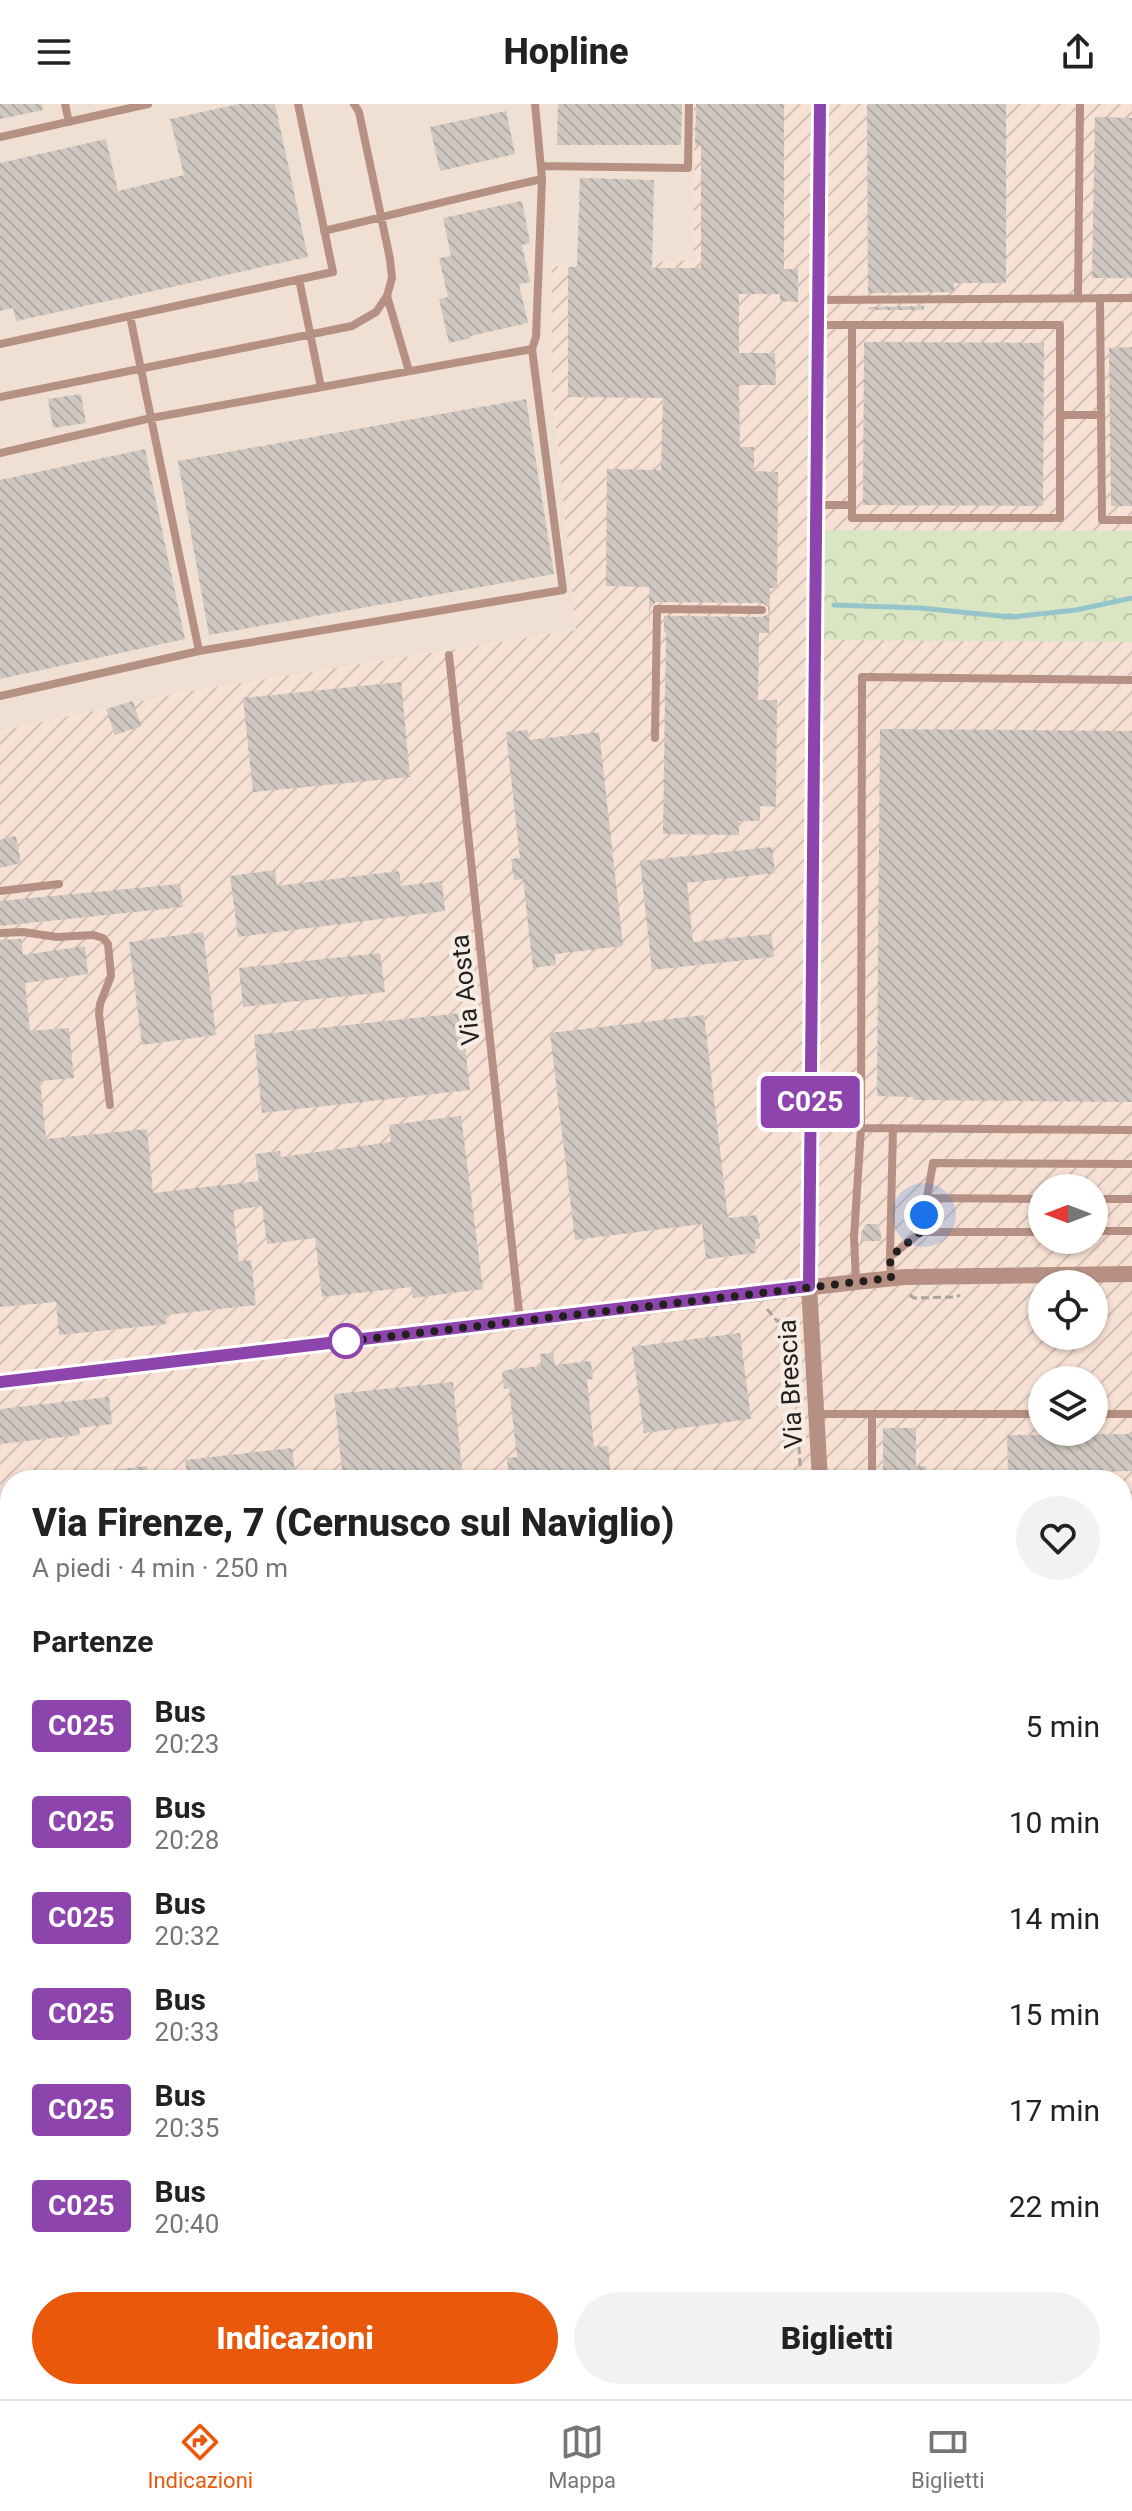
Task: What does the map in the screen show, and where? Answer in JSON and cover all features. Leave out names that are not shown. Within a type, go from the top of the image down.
[{"type":"street","name":"Via Brescia","points":[[819,1470],[809,1286],[820,104]]},
{"type":"street","points":[[0,1382],[891,1278],[1132,1274]]},
{"type":"lane","points":[[65,104],[69,122]]},
{"type":"lane","points":[[0,137],[148,104]]},
{"type":"lane","points":[[0,344],[333,272],[298,104]]},
{"type":"lane","points":[[0,397],[360,323],[376,312],[387,296],[392,268],[359,112],[354,104]]},
{"type":"lane","points":[[0,696],[199,651],[563,590],[532,349],[536,337],[542,179],[535,104]]},
{"type":"lane","points":[[541,166],[688,168],[689,104]]},
{"type":"lane","points":[[1078,298],[1080,104]]},
{"type":"lane","points":[[324,231],[542,179]]},
{"type":"lane","points":[[299,279],[321,387]]},
{"type":"lane","points":[[387,296],[409,371]]},
{"type":"lane","points":[[1100,298],[1102,520],[1132,520]]},
{"type":"lane","points":[[818,300],[1132,298]]},
{"type":"lane","points":[[130,316],[199,651]]},
{"type":"lane","points":[[818,325],[852,325],[1060,325],[1060,518],[852,518],[852,325]]},
{"type":"lane","points":[[0,441],[1,452],[151,418],[532,349]]},
{"type":"lane","points":[[1060,415],[1101,415]]},
{"type":"lane","points":[[816,505],[852,505]]},
{"type":"lane","points":[[655,738],[657,609],[762,610]]},
{"type":"lane","name":"Via Aosta","points":[[449,655],[520,1321]]},
{"type":"lane","points":[[856,1282],[854,1237],[861,1128],[862,677],[1132,680]]},
{"type":"lane","points":[[0,891],[59,884]]},
{"type":"lane","points":[[0,933],[23,932],[57,937],[93,935],[103,938],[108,944],[111,976],[99,1014],[110,1105]]},
{"type":"lane","points":[[861,1128],[1132,1130]]},
{"type":"lane","points":[[891,1278],[893,1128]]},
{"type":"lane","points":[[921,1232],[933,1163],[1132,1164]]},
{"type":"lane","points":[[927,1198],[1028,1199]]},
{"type":"lane","points":[[1108,1199],[1132,1199]]},
{"type":"lane","points":[[1108,1231],[1132,1231]]},
{"type":"lane","points":[[890,1257],[921,1232],[1028,1232]]},
{"type":"lane","points":[[816,1414],[1028,1414]]},
{"type":"lane","points":[[872,1414],[872,1470]]},
{"type":"lane","points":[[1108,1414],[1132,1414]]},
{"type":"path","points":[[767,1309],[777,1321],[791,1320],[800,1470]]},
{"type":"shaded area","points":[[0,104],[694,104],[694,260],[552,267],[552,387],[576,630],[178,693],[0,731]]},
{"type":"shaded area","points":[[694,104],[1132,104],[1132,1470],[0,1470],[0,731],[178,693],[576,630],[552,387],[552,267],[694,260]]},
{"type":"green space","points":[[824,530],[1132,531],[1132,642],[824,640]]},
{"type":"building","points":[[0,104],[42,104],[43,110],[0,119]]},
{"type":"building","points":[[239,104],[275,104],[308,257],[16,321],[13,308],[0,311],[0,163],[106,139],[118,191],[184,175],[170,119]]},
{"type":"building","points":[[558,104],[682,104],[681,145],[557,145]]},
{"type":"building","points":[[696,104],[784,104],[784,269],[798,269],[798,302],[780,301],[780,294],[739,294],[739,353],[775,353],[776,385],[739,385],[740,447],[754,447],[754,471],[778,472],[777,588],[770,588],[769,633],[759,633],[758,700],[777,700],[776,807],[760,806],[760,821],[739,821],[739,835],[663,834],[664,616],[762,617],[768,614],[768,607],[762,603],[656,602],[650,608],[649,632],[649,587],[606,586],[607,469],[661,470],[663,398],[568,397],[568,267],[577,267],[580,178],[654,180],[652,268],[701,268],[701,145],[695,145]]},
{"type":"building","points":[[867,104],[1006,104],[1006,283],[954,283],[954,292],[868,293]]},
{"type":"building","points":[[506,111],[515,154],[440,171],[430,127]]},
{"type":"building","points":[[1095,117],[1132,118],[1132,278],[1092,278]]},
{"type":"building","points":[[522,201],[530,243],[522,245],[530,282],[519,284],[528,323],[449,343],[439,299],[448,297],[439,258],[451,256],[443,218]]},
{"type":"building","points":[[924,306],[924,310],[868,310],[868,307]]},
{"type":"building","points":[[864,342],[1044,343],[1043,506],[863,505]]},
{"type":"building","points":[[1132,347],[1132,506],[1111,506],[1109,348]]},
{"type":"building","points":[[81,394],[86,423],[53,428],[48,399]]},
{"type":"building","points":[[526,399],[554,574],[209,635],[178,461]]},
{"type":"building","points":[[145,449],[185,639],[0,679],[0,480]]},
{"type":"building","points":[[401,682],[410,777],[253,792],[243,698]]},
{"type":"building","points":[[133,701],[141,726],[115,735],[106,709]]},
{"type":"building","points":[[880,729],[1132,731],[1132,1102],[913,1100],[913,1097],[877,1096]]},
{"type":"building","points":[[528,730],[529,740],[599,732],[623,946],[555,954],[556,965],[533,968],[523,879],[514,880],[511,859],[520,858],[506,732]]},
{"type":"building","points":[[16,836],[21,863],[0,868],[0,840]]},
{"type":"building","points":[[772,847],[775,873],[687,883],[693,942],[771,934],[774,957],[652,970],[640,861]]},
{"type":"building","points":[[275,870],[277,886],[399,871],[401,886],[442,881],[445,911],[238,937],[230,876]]},
{"type":"building","points":[[180,884],[183,907],[0,926],[0,901]]},
{"type":"building","points":[[203,932],[216,1035],[142,1045],[129,942]]},
{"type":"building","points":[[21,939],[23,955],[85,946],[88,974],[25,983],[30,1031],[69,1028],[74,1078],[40,1081],[46,1139],[147,1129],[153,1193],[259,1181],[255,1154],[280,1151],[281,1157],[391,1142],[389,1125],[461,1116],[483,1289],[413,1298],[411,1287],[322,1297],[315,1238],[267,1244],[262,1206],[233,1210],[239,1261],[251,1260],[256,1305],[166,1315],[167,1324],[59,1335],[56,1302],[0,1307],[0,940]]},
{"type":"building","points":[[380,953],[385,992],[243,1007],[239,968]]},
{"type":"building","points":[[461,1013],[470,1090],[262,1113],[254,1035]]},
{"type":"building","points":[[704,1015],[728,1218],[757,1215],[760,1239],[755,1239],[756,1253],[706,1259],[702,1224],[575,1240],[550,1033]]},
{"type":"building","points":[[866,1224],[877,1224],[881,1241],[861,1241]]},
{"type":"building","points":[[740,1333],[751,1419],[644,1433],[632,1347]]},
{"type":"building","points":[[553,1353],[555,1365],[590,1361],[593,1379],[587,1380],[594,1447],[608,1446],[610,1470],[508,1470],[507,1458],[517,1457],[509,1388],[504,1389],[502,1373],[505,1370],[541,1366],[540,1354]]},
{"type":"building","points":[[453,1382],[462,1470],[342,1470],[334,1394]]},
{"type":"building","points":[[109,1397],[112,1424],[79,1428],[80,1435],[0,1444],[0,1409]]},
{"type":"building","points":[[883,1428],[916,1428],[916,1466],[926,1466],[926,1470],[883,1470]]},
{"type":"building","points":[[1108,1434],[1132,1434],[1132,1470],[1008,1470],[1007,1435],[1028,1435],[1028,1446],[1108,1446]]},
{"type":"building","points":[[292,1448],[295,1470],[186,1470],[185,1460]]},
{"type":"building","points":[[147,1466],[148,1470],[114,1470]]},
{"type":"waterway","points":[[834,605],[920,608],[1011,617],[1076,610],[1132,598]]},
{"type":"bus line","name":"C025","points":[[0,1382],[809,1286],[820,104]]},
{"type":"route","points":[[346,1341],[333,1343],[891,1278],[890,1257],[921,1232],[924,1215]]}]
